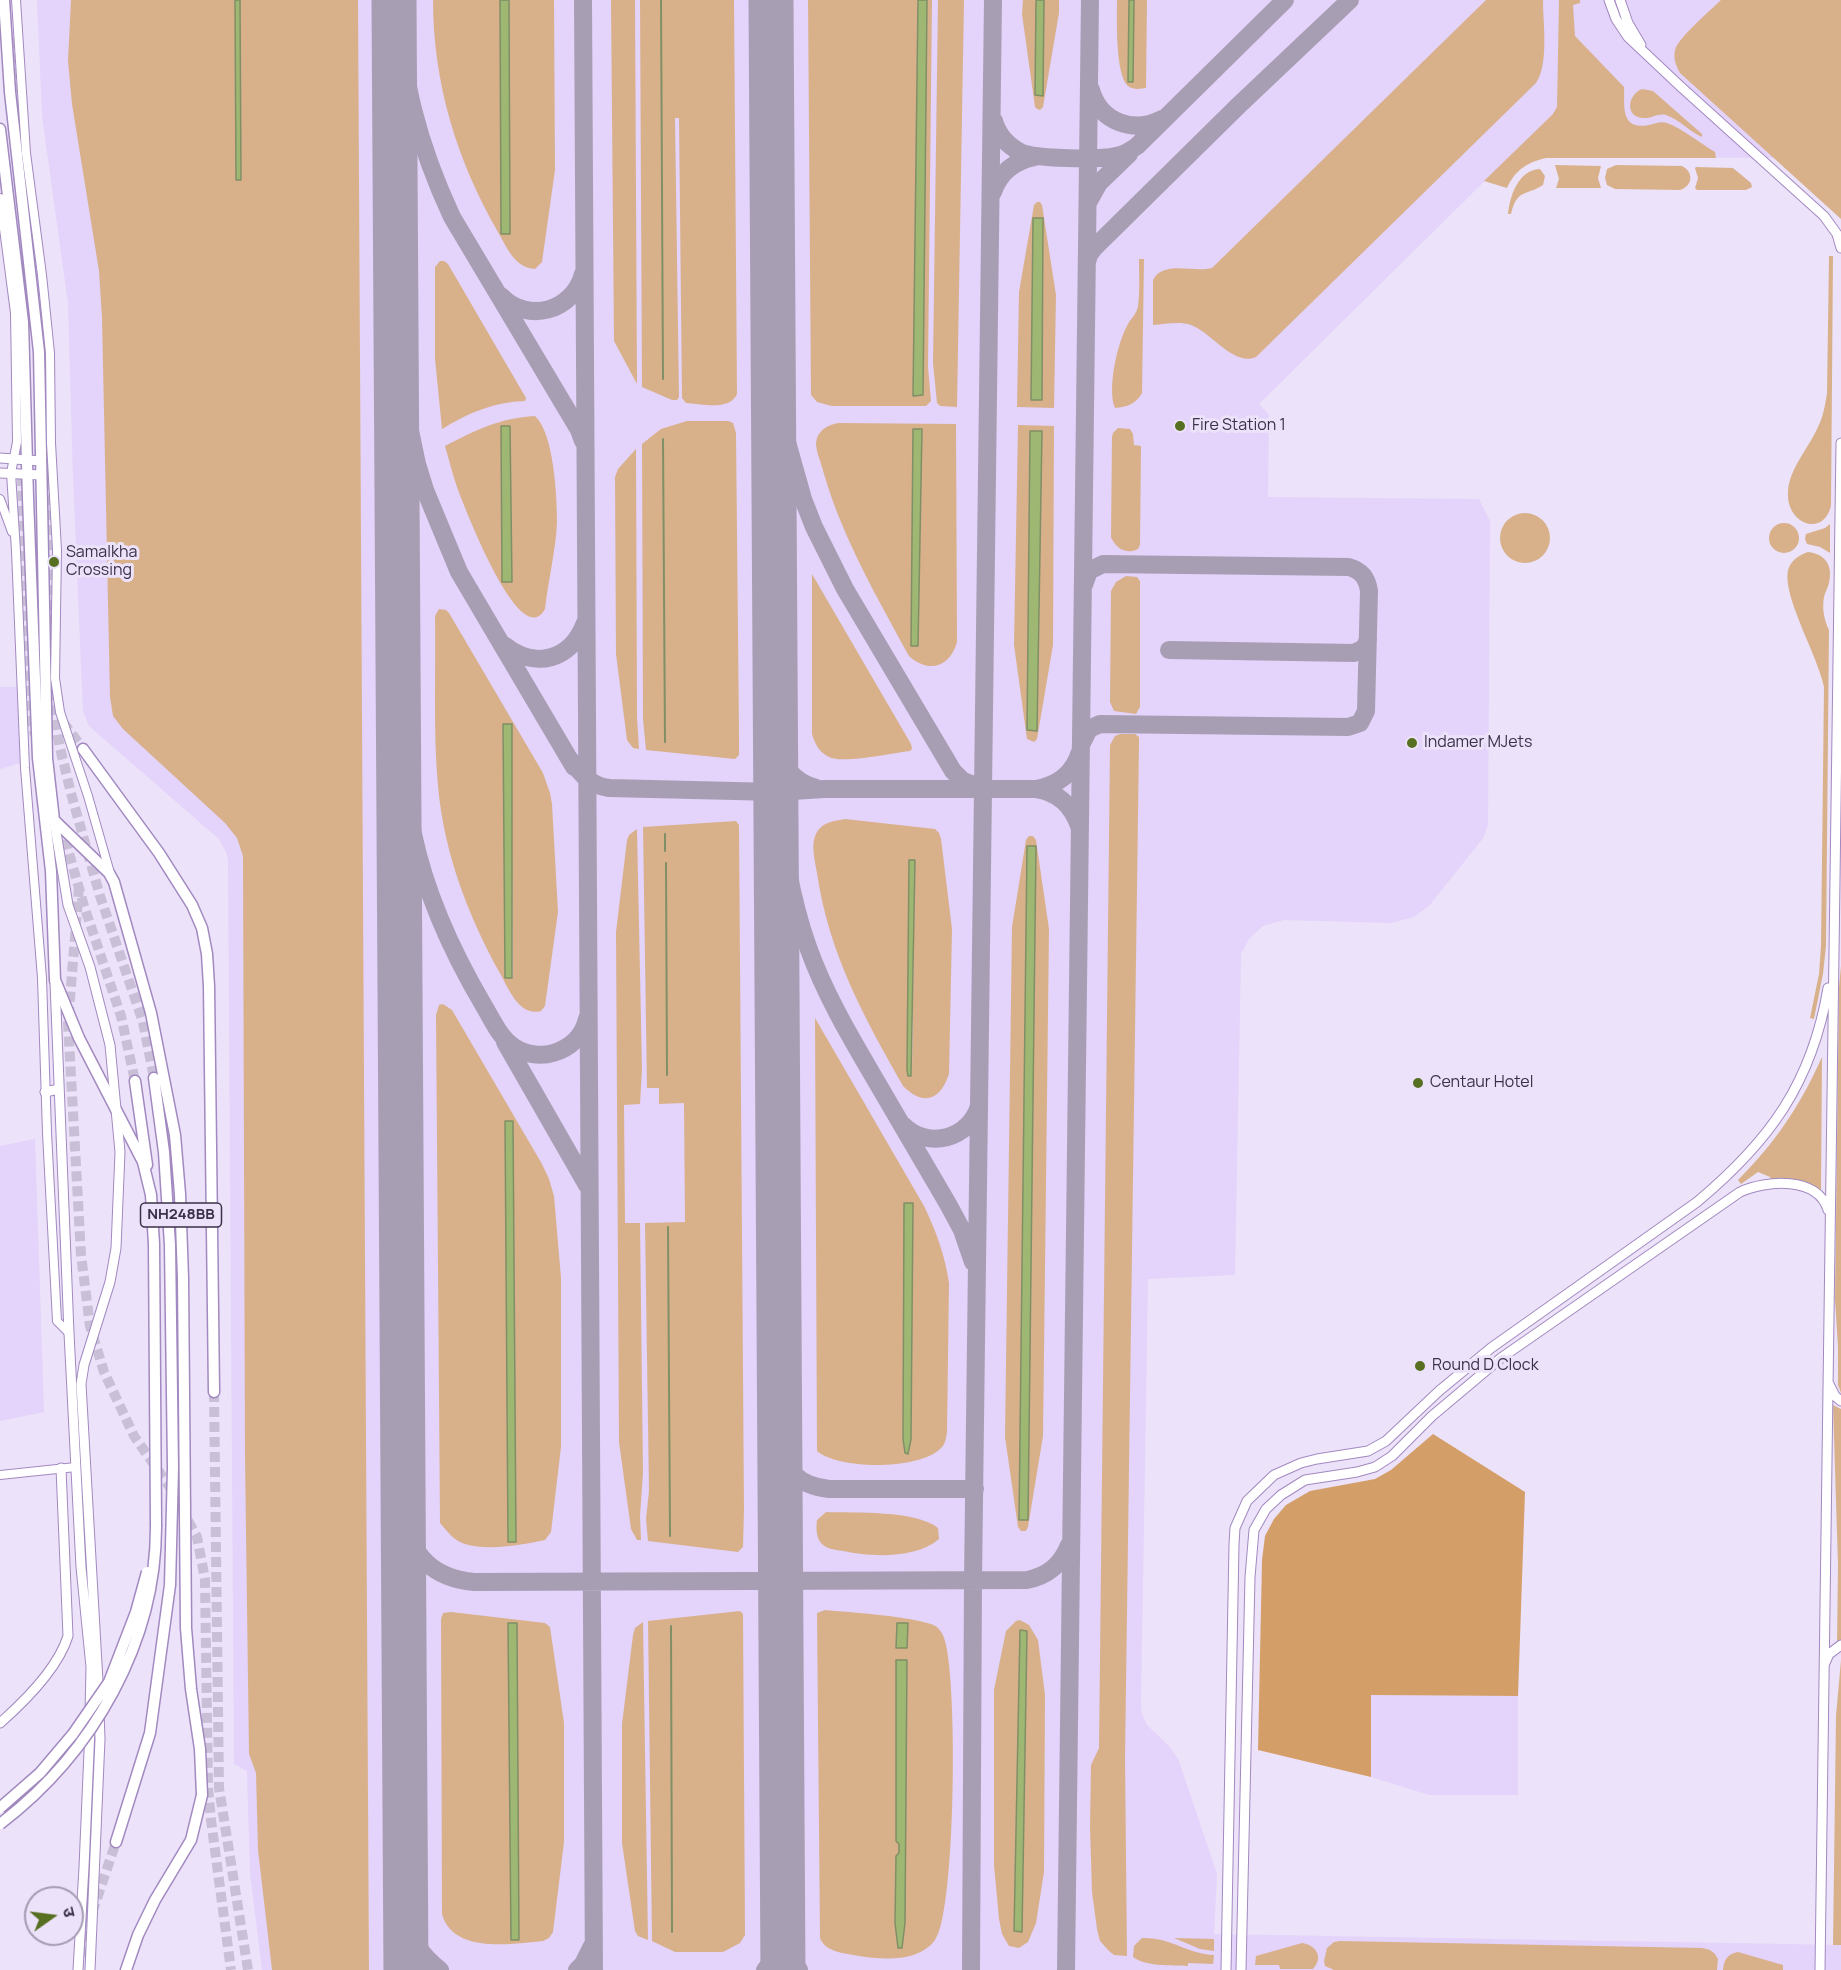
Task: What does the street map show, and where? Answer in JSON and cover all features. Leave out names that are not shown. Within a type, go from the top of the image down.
[{"type":"highway","points":[[4,0],[10,92],[39,352],[47,758],[54,820]]},
{"type":"highway","points":[[0,129],[24,322],[27,475],[38,758],[51,871],[55,980],[79,1038],[143,1162],[151,1195],[154,1255],[156,1524],[153,1577],[139,1631],[117,1688],[83,1741],[64,1764],[51,1779],[0,1824]]},
{"type":"highway","points":[[83,749],[159,853],[192,905],[202,928],[207,954],[209,986],[214,1392]]},
{"type":"highway","name":"NH248BB","points":[[54,820],[112,878],[151,1013],[165,1081],[180,1194],[183,1278],[186,1628],[191,1689],[200,1749],[202,1795],[191,1840],[155,1900],[138,1935],[126,1970]]},
{"type":"highway","name":"NH248BB","points":[[116,1842],[150,1733],[170,1585],[173,1514],[170,1245],[164,1152],[154,1078]]},
{"type":"highway","name":"NH248BB","points":[[135,1081],[151,1195]]},
{"type":"highway","points":[[0,1808],[40,1773],[73,1734],[109,1682],[136,1612],[155,1541]]},
{"type":"main road","points":[[1609,0],[1621,28],[1649,57],[1824,216],[1837,234],[1841,248]]},
{"type":"main road","points":[[1620,0],[1628,23],[1649,57]]},
{"type":"main road","points":[[1820,1970],[1841,443]]},
{"type":"main road","points":[[0,458],[41,461]]},
{"type":"main road","points":[[0,472],[41,475]]},
{"type":"main road","points":[[1838,678],[1841,690]]},
{"type":"main road","points":[[54,820],[68,905],[90,967],[110,1045],[120,1162],[116,1248],[110,1282],[84,1365],[81,1384],[98,1667],[100,1739],[90,1970]]},
{"type":"main road","points":[[1835,894],[1836,885],[1841,876]]},
{"type":"main road","points":[[1226,1970],[1234,1544],[1235,1528],[1247,1501],[1263,1484],[1285,1469],[1317,1459],[1368,1451],[1386,1441],[1438,1391],[1491,1348],[1697,1202],[1727,1176],[1759,1143],[1791,1097],[1815,1043],[1824,1014],[1833,959]]},
{"type":"main road","points":[[55,980],[69,1334],[81,1567],[90,1667],[84,1868],[78,1970]]},
{"type":"main road","points":[[45,1092],[59,1089]]},
{"type":"main road","points":[[1240,1970],[1250,1577],[1254,1530],[1266,1509],[1281,1495],[1305,1480],[1357,1472],[1375,1467],[1392,1456],[1432,1416],[1501,1359],[1740,1192],[1758,1186],[1790,1184],[1808,1188],[1820,1196],[1830,1217]]},
{"type":"main road","points":[[1828,1377],[1834,1396],[1841,1401]]},
{"type":"main road","points":[[0,1723],[44,1677],[65,1646],[68,1636],[61,1468]]},
{"type":"main road","points":[[1823,1671],[1829,1654],[1841,1645]]},
{"type":"street","points":[[16,0],[26,153],[50,353],[51,443],[57,550],[55,678],[60,712],[112,878]]},
{"type":"street","points":[[0,198],[15,313],[16,442],[10,473],[16,551],[25,768],[42,978],[45,1092],[57,1321],[69,1334]]},
{"type":"street","points":[[0,499],[14,538],[16,551]]},
{"type":"street","points":[[0,1475],[76,1467]]},
{"type":"shaded area","points":[[37,0],[1841,0],[1841,159],[1511,155],[1259,404],[1269,415],[1268,497],[1479,499],[1490,521],[1488,824],[1484,837],[1429,906],[1414,917],[1391,923],[1284,920],[1263,926],[1249,939],[1241,954],[1235,1275],[1148,1279],[1141,1704],[1147,1725],[1171,1748],[1179,1761],[1217,1874],[1214,1934],[1841,1945],[1841,1970],[262,1970],[250,1873],[247,1771],[234,1764],[228,861],[219,839],[89,726],[83,711],[68,303],[42,116]]},
{"type":"shaded area","points":[[71,0],[358,0],[369,1970],[272,1970],[258,1850],[256,1773],[249,1754],[245,1457],[243,856],[237,838],[225,823],[123,729],[113,716],[110,697],[102,318],[99,271],[72,104],[68,61]]},
{"type":"shaded area","points":[[235,0],[240,0],[241,180],[236,180]]},
{"type":"shaded area","points":[[433,0],[500,0],[501,234],[510,234],[509,0],[554,0],[555,170],[542,262],[535,269],[522,265],[508,250],[483,205],[459,149],[437,61]]},
{"type":"shaded area","points":[[500,0],[509,0],[510,234],[501,234]]},
{"type":"shaded area","points":[[611,0],[635,0],[637,384],[614,341]]},
{"type":"shaded area","points":[[640,0],[734,0],[737,394],[728,403],[722,405],[686,403],[682,398],[679,118],[675,118],[679,397],[677,400],[672,400],[642,387]]},
{"type":"shaded area","points":[[808,0],[918,0],[913,395],[923,395],[927,0],[932,0],[928,367],[931,401],[926,406],[832,406],[817,402],[811,395]]},
{"type":"shaded area","points":[[918,0],[927,0],[923,395],[913,396]]},
{"type":"shaded area","points":[[938,0],[964,0],[957,407],[940,406],[937,403],[933,363]]},
{"type":"shaded area","points":[[1023,0],[1036,0],[1035,95],[1043,96],[1044,0],[1059,0],[1059,13],[1043,107],[1040,110],[1035,107],[1022,14]]},
{"type":"shaded area","points":[[1036,0],[1044,0],[1043,96],[1035,95]]},
{"type":"shaded area","points":[[1117,0],[1129,0],[1128,81],[1133,82],[1134,0],[1147,0],[1146,88],[1132,88],[1124,80],[1119,58]]},
{"type":"shaded area","points":[[1129,0],[1134,0],[1133,82],[1128,82]]},
{"type":"shaded area","points":[[1486,0],[1543,0],[1544,55],[1536,83],[1256,357],[1248,359],[1239,357],[1191,325],[1177,323],[1153,325],[1153,280],[1158,274],[1164,270],[1180,268],[1212,268]]},
{"type":"shaded area","points":[[1559,0],[1580,0],[1580,3],[1573,5],[1575,36],[1624,87],[1624,108],[1628,120],[1639,126],[1667,123],[1715,152],[1716,158],[1546,158],[1523,168],[1514,176],[1507,188],[1484,181],[1553,114],[1557,107]]},
{"type":"shaded area","points":[[1721,0],[1841,0],[1841,219],[1680,73],[1674,56],[1677,45]]},
{"type":"shaded area","points":[[1642,89],[1653,91],[1702,134],[1702,137],[1666,115],[1643,118],[1633,114],[1631,101],[1633,96]]},
{"type":"shaded area","points":[[1555,165],[1601,166],[1598,178],[1601,188],[1556,188],[1559,179]]},
{"type":"shaded area","points":[[1616,165],[1682,166],[1689,172],[1690,182],[1680,190],[1615,189],[1607,185],[1605,178],[1607,169]]},
{"type":"shaded area","points":[[1696,167],[1733,168],[1751,183],[1752,187],[1746,190],[1697,190],[1695,188],[1698,178]]},
{"type":"shaded area","points":[[1540,169],[1545,176],[1543,185],[1520,196],[1511,214],[1508,214],[1513,192],[1521,179],[1532,170]]},
{"type":"shaded area","points":[[1040,202],[1042,205],[1056,295],[1054,408],[1017,407],[1019,292],[1034,205]],"holes":[[[1033,218],[1043,218],[1041,400],[1031,400]]]},
{"type":"shaded area","points":[[1033,218],[1043,218],[1042,400],[1031,400]]},
{"type":"shaded area","points":[[1829,256],[1833,256],[1831,506],[1827,516],[1821,522],[1813,524],[1799,519],[1793,512],[1788,492],[1792,475],[1819,425],[1827,393]]},
{"type":"shaded area","points":[[1139,259],[1144,259],[1142,393],[1131,404],[1115,408],[1112,390],[1114,367],[1123,334],[1137,309]]},
{"type":"shaded area","points":[[440,261],[448,264],[526,398],[525,401],[482,409],[442,429],[435,359],[435,267]]},
{"type":"shaded area","points":[[535,416],[541,424],[550,450],[556,497],[557,522],[554,554],[545,609],[534,617],[522,612],[494,572],[458,490],[445,446],[488,426]],"holes":[[[510,426],[512,582],[503,582],[501,427]]]},
{"type":"shaded area","points":[[687,421],[728,421],[733,423],[736,433],[739,755],[735,759],[646,750],[643,719],[642,444],[661,429]]},
{"type":"shaded area","points":[[838,423],[956,424],[957,642],[954,651],[938,665],[924,665],[909,656],[841,522],[816,443],[823,429]]},
{"type":"shaded area","points":[[1018,425],[1054,426],[1053,645],[1037,739],[1034,742],[1027,739],[1014,645]]},
{"type":"shaded area","points":[[501,426],[510,426],[512,582],[502,582]]},
{"type":"shaded area","points":[[1118,428],[1130,429],[1134,445],[1141,446],[1140,545],[1134,551],[1119,548],[1111,537],[1112,437]]},
{"type":"shaded area","points":[[913,429],[922,429],[918,646],[911,646]]},
{"type":"shaded area","points":[[1030,431],[1042,431],[1037,731],[1027,730]]},
{"type":"shaded area","points":[[636,449],[639,749],[633,748],[627,740],[616,654],[615,477],[618,469]]},
{"type":"shaded area","points":[[1525,513],[1539,517],[1546,524],[1550,538],[1546,552],[1539,559],[1525,563],[1511,559],[1504,552],[1500,538],[1504,524],[1511,517]]},
{"type":"shaded area","points":[[1784,523],[1795,527],[1799,538],[1795,549],[1784,553],[1773,549],[1769,538],[1773,527]]},
{"type":"shaded area","points":[[1830,524],[1830,553],[1820,547],[1807,544],[1806,534]]},
{"type":"shaded area","points":[[1808,552],[1824,558],[1830,571],[1823,605],[1829,630],[1826,946],[1814,1019],[1810,1018],[1819,974],[1821,946],[1824,687],[1795,610],[1788,581],[1788,570],[1791,563]]},
{"type":"shaded area","points":[[812,574],[911,744],[910,751],[856,759],[836,759],[826,755],[816,744],[812,734]]},
{"type":"shaded area","points":[[1126,576],[1137,577],[1140,581],[1140,707],[1136,714],[1114,711],[1110,702],[1111,591],[1116,582]]},
{"type":"shaded area","points":[[439,609],[449,613],[543,773],[550,793],[558,912],[545,1006],[541,1011],[527,1010],[512,995],[478,930],[452,860],[441,811],[436,765],[435,616]],"holes":[[[511,724],[513,977],[505,978],[503,725]]]},
{"type":"shaded area","points":[[0,687],[17,687],[20,763],[0,769]]},
{"type":"shaded area","points":[[503,724],[512,724],[512,978],[505,978]]},
{"type":"shaded area","points":[[1135,734],[1139,737],[1125,1757],[1127,1956],[1114,1955],[1100,1941],[1092,1892],[1090,1827],[1091,1765],[1099,1748],[1110,745],[1115,736]]},
{"type":"shaded area","points":[[845,819],[935,829],[941,839],[952,929],[949,1074],[941,1090],[930,1098],[917,1096],[903,1086],[861,1009],[830,930],[822,902],[814,842],[822,826]],"holes":[[[909,860],[915,860],[912,1069],[910,1076],[907,1070]]]},
{"type":"shaded area","points":[[736,821],[739,825],[744,1510],[743,1547],[738,1552],[648,1541],[645,1223],[685,1222],[684,1103],[659,1104],[659,1088],[647,1088],[643,827]]},
{"type":"shaded area","points":[[637,829],[642,1069],[640,1104],[624,1105],[625,1223],[640,1223],[643,1473],[641,1540],[637,1540],[631,1529],[619,1442],[616,932],[627,840],[629,835]]},
{"type":"shaded area","points":[[1029,836],[1033,836],[1036,840],[1049,929],[1043,1436],[1028,1527],[1026,1531],[1021,1531],[1018,1527],[1005,1437],[1012,927],[1026,840]]},
{"type":"shaded area","points":[[1027,846],[1036,846],[1028,1520],[1019,1520]]},
{"type":"shaded area","points":[[909,860],[915,860],[911,1076],[908,1076],[907,1070]]},
{"type":"shaded area","points":[[1841,966],[1841,1393],[1838,1385],[1835,1299]]},
{"type":"shaded area","points":[[443,1004],[452,1010],[542,1164],[554,1196],[561,1278],[561,1447],[551,1532],[545,1540],[516,1545],[484,1547],[461,1543],[440,1523],[436,1015],[439,1005]],"holes":[[[505,1121],[513,1121],[516,1541],[508,1542]]]},
{"type":"shaded area","points":[[815,1018],[924,1206],[940,1243],[949,1283],[947,1432],[942,1447],[929,1456],[915,1461],[878,1465],[842,1462],[817,1451]],"holes":[[[904,1203],[913,1203],[911,1439],[908,1454],[905,1453],[903,1439]]]},
{"type":"shaded area","points":[[1822,1057],[1821,1190],[1803,1181],[1771,1181],[1770,1177],[1758,1172],[1741,1184],[1738,1180],[1764,1152],[1796,1108]]},
{"type":"shaded area","points":[[505,1121],[513,1121],[516,1542],[508,1542]]},
{"type":"shaded area","points":[[35,1139],[44,1412],[0,1421],[0,1146]]},
{"type":"shaded area","points":[[904,1203],[913,1203],[911,1439],[908,1454],[905,1453],[903,1439]]},
{"type":"shaded area","points":[[1833,1405],[1841,1409],[1841,1642],[1837,1644],[1838,1565]]},
{"type":"shaded area","points":[[1433,1434],[1525,1492],[1518,1696],[1371,1695],[1371,1777],[1258,1750],[1262,1560],[1265,1536],[1274,1519],[1286,1505],[1310,1491],[1375,1479],[1391,1470]]},
{"type":"shaded area","points":[[826,1512],[900,1515],[915,1518],[938,1528],[939,1539],[918,1550],[893,1555],[834,1550],[823,1545],[817,1535],[817,1520]]},
{"type":"shaded area","points":[[825,1610],[917,1620],[937,1627],[944,1638],[948,1660],[953,1742],[951,1842],[947,1886],[942,1921],[935,1940],[928,1947],[910,1956],[879,1958],[842,1953],[827,1947],[820,1938],[817,1613]],"holes":[[[897,1660],[907,1661],[905,1923],[901,1948],[896,1856],[899,1853],[899,1844],[896,1841]]]},
{"type":"shaded area","points":[[740,1611],[743,1614],[745,1935],[740,1943],[723,1952],[675,1952],[652,1941],[648,1621]]},
{"type":"shaded area","points":[[443,1613],[545,1623],[550,1627],[564,1723],[564,1842],[553,1932],[543,1941],[485,1944],[471,1941],[458,1936],[448,1927],[442,1914],[441,1619]]},
{"type":"shaded area","points":[[1020,1620],[1029,1625],[1038,1640],[1045,1695],[1044,1872],[1036,1923],[1028,1942],[1019,1948],[1009,1946],[1002,1934],[994,1865],[994,1690],[1006,1631]],"holes":[[[1020,1631],[1027,1631],[1021,1932],[1014,1931]]]},
{"type":"shaded area","points":[[643,1622],[648,1940],[638,1936],[635,1931],[622,1843],[622,1724],[633,1635],[635,1628]]},
{"type":"shaded area","points":[[508,1623],[517,1623],[519,1940],[511,1940]]},
{"type":"shaded area","points":[[897,1623],[908,1623],[907,1648],[896,1648]]},
{"type":"shaded area","points":[[1020,1630],[1027,1631],[1022,1932],[1014,1931]]},
{"type":"shaded area","points":[[896,1660],[907,1660],[905,1923],[902,1948],[898,1948],[895,1923],[896,1856],[899,1853],[899,1844],[896,1841]]},
{"type":"shaded area","points":[[1841,1660],[1841,1945],[1833,1945],[1836,1716]]},
{"type":"shaded area","points":[[1371,1695],[1518,1696],[1518,1795],[1429,1795],[1371,1777]]},
{"type":"shaded area","points":[[1142,1938],[1162,1940],[1195,1952],[1214,1955],[1213,1964],[1167,1965],[1139,1960],[1133,1957],[1134,1946]]},
{"type":"shaded area","points":[[1174,1938],[1214,1939],[1214,1951],[1200,1949]]},
{"type":"shaded area","points":[[1334,1942],[1702,1948],[1710,1950],[1718,1959],[1717,1970],[1334,1970],[1325,1966],[1324,1961],[1327,1948]]},
{"type":"shaded area","points":[[1302,1943],[1311,1946],[1317,1952],[1318,1960],[1313,1969],[1280,1969],[1279,1965],[1255,1965],[1256,1956]]},
{"type":"shaded area","points":[[1738,1952],[1783,1965],[1783,1970],[1723,1970],[1727,1958]]},
{"type":"waterway","points":[[661,0],[663,379]]},
{"type":"waterway","points":[[663,439],[665,742]]},
{"type":"waterway","points":[[665,834],[665,851]]},
{"type":"waterway","points":[[666,863],[667,1075]]},
{"type":"waterway","points":[[668,1227],[670,1536]]},
{"type":"waterway","points":[[671,1626],[672,1932]]},
{"type":"taxiway","points":[[396,0],[403,58],[414,111],[429,163],[440,190],[452,217],[579,430],[583,441]]},
{"type":"taxiway","points":[[583,0],[594,1970]]},
{"type":"taxiway","points":[[971,1970],[973,1580],[993,0]]},
{"type":"taxiway","points":[[1066,1970],[1090,0]]},
{"type":"taxiway","points":[[994,121],[1007,143],[1027,154],[1082,158],[1124,154],[1137,146],[1285,0]]},
{"type":"taxiway","points":[[1087,262],[1094,248],[1350,0]]},
{"type":"taxiway","points":[[1091,90],[1102,110],[1119,122],[1140,125],[1162,119]]},
{"type":"taxiway","points":[[1089,201],[1099,183],[1129,154]]},
{"type":"taxiway","points":[[993,192],[1009,168],[1035,157]]},
{"type":"taxiway","points":[[501,296],[512,305],[524,310],[548,309],[560,305],[570,297],[578,287],[583,274]]},
{"type":"taxiway","points":[[396,306],[403,397],[425,490],[459,572],[574,767]]},
{"type":"taxiway","points":[[773,346],[778,397],[785,435],[803,499],[814,527],[845,589],[953,771],[963,781],[979,787]]},
{"type":"taxiway","points":[[1082,743],[1089,729],[1100,724],[1348,727],[1360,723],[1366,711],[1369,591],[1363,576],[1349,567],[1103,564],[1089,571],[1084,585]]},
{"type":"taxiway","points":[[504,645],[528,657],[540,659],[551,657],[571,646],[585,623]]},
{"type":"taxiway","points":[[1169,650],[1354,653],[1364,648],[1368,640]]},
{"type":"taxiway","points":[[399,715],[407,805],[418,857],[441,923],[472,986],[497,1029],[514,1047],[528,1053],[543,1055],[559,1051],[570,1045],[579,1036],[587,1019]]},
{"type":"taxiway","points":[[776,739],[780,756],[788,770],[800,781],[816,788]]},
{"type":"taxiway","points":[[1036,789],[1051,785],[1064,777],[1080,752]]},
{"type":"taxiway","points":[[568,757],[590,781],[609,788],[776,792],[824,789],[1036,789],[1051,793],[1063,801],[1079,826]]},
{"type":"taxiway","points":[[776,772],[790,883],[814,964],[845,1028],[962,1230],[973,1262]]},
{"type":"taxiway","points":[[505,1042],[587,1185]]},
{"type":"taxiway","points":[[903,1125],[913,1133],[924,1137],[935,1139],[947,1137],[966,1126],[974,1117],[979,1106]]},
{"type":"taxiway","points":[[780,1440],[790,1469],[801,1480],[818,1487],[829,1489],[975,1489]]},
{"type":"taxiway","points":[[403,1518],[413,1544],[427,1563],[447,1576],[474,1582],[1027,1580],[1041,1576],[1058,1564],[1069,1545]]},
{"type":"taxiway","points":[[405,1919],[418,1948],[440,1970]]},
{"type":"taxiway","points":[[783,1935],[790,1958],[799,1970]]},
{"type":"taxiway","points":[[765,1970],[777,1955],[783,1937]]},
{"type":"taxiway","points":[[577,1970],[583,1964],[592,1946]]},
{"type":"runway","points":[[394,0],[406,1970]]},
{"type":"runway","points":[[771,0],[783,1970]]},
{"type":"tunnel","points":[[15,38],[17,92],[22,133]]},
{"type":"tunnel","points":[[30,211],[43,325],[53,707],[72,797],[100,896],[143,1022],[154,1078]]},
{"type":"tunnel","points":[[22,476],[28,710],[35,735]]},
{"type":"tunnel","points":[[63,722],[83,749]]},
{"type":"tunnel","points":[[61,825],[84,906],[121,1016],[135,1081]]},
{"type":"tunnel","points":[[79,887],[68,1023],[81,1255],[90,1326],[104,1372],[134,1436],[169,1486],[197,1537],[205,1579],[208,1788],[231,1970]]},
{"type":"tunnel","points":[[214,1392],[219,1788],[248,1970]]},
{"type":"tunnel","points":[[81,1956],[87,1928],[116,1842]]},
{"type":"place","name":"Fire Station 1","points":[[1180,426]]},
{"type":"place","name":"Samalkha Crossing","points":[[54,562]]},
{"type":"place","name":"Indamer MJets","points":[[1412,743]]},
{"type":"place","name":"Centaur Hotel","points":[[1418,1083]]},
{"type":"place","name":"Round D Clock","points":[[1420,1366]]}]
